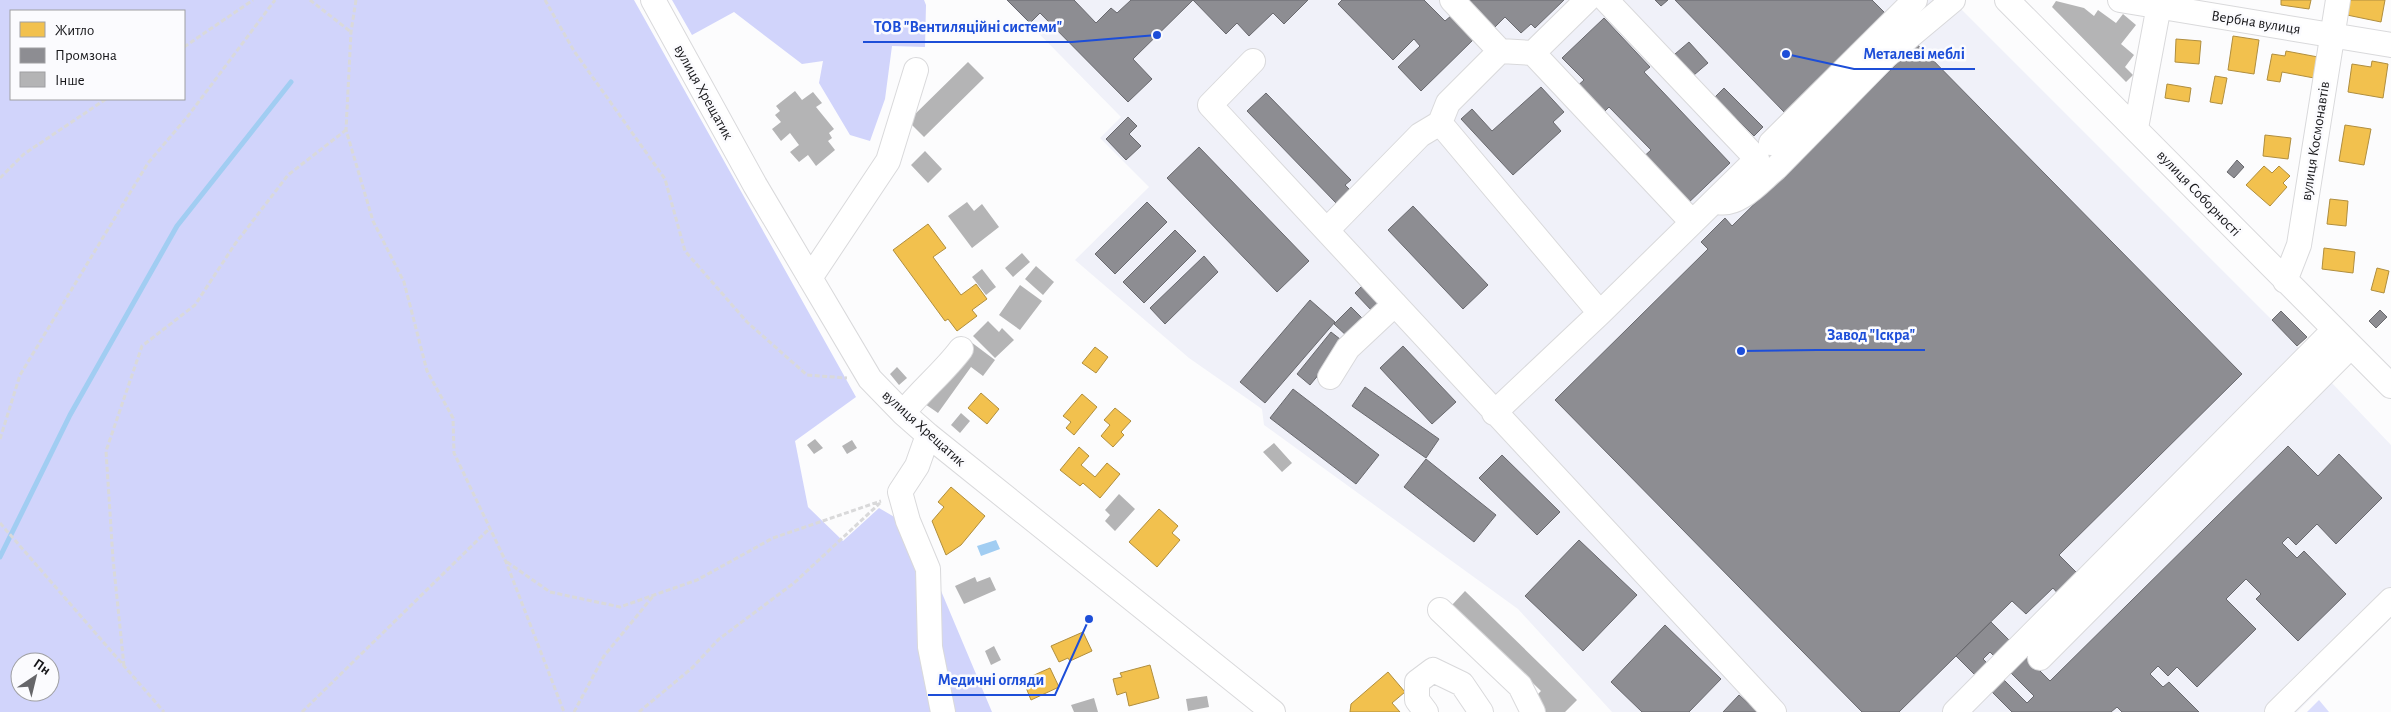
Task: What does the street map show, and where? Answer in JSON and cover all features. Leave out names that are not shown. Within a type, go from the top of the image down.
[{"type":"street","name":"вулиця Хрещатик","points":[[653,0],[756,185],[870,379],[902,413],[928,435],[1273,712]]},
{"type":"street","points":[[1452,0],[1500,51],[1533,53],[1692,222]]},
{"type":"street","points":[[1533,53],[1587,0]]},
{"type":"street","points":[[1494,413],[1600,313],[1757,159],[1606,0]]},
{"type":"street","points":[[1771,143],[1914,0]]},
{"type":"street","points":[[1714,201],[1721,203],[1731,202],[1757,184],[1776,168],[1886,56],[1953,0]]},
{"type":"street","name":"вулиця Соборності","points":[[2007,0],[2391,386]]},
{"type":"street","name":"Вербна вулиця","points":[[2120,0],[2159,3],[2391,45]]},
{"type":"street","name":"вулиця Космонавтів","points":[[2285,281],[2299,245],[2338,0]]},
{"type":"street","points":[[2136,128],[2159,3]]},
{"type":"street","points":[[1327,230],[1420,135],[1440,122],[1448,103],[1500,51]]},
{"type":"street","points":[[1253,61],[1210,105],[1494,413],[1774,712]]},
{"type":"street","points":[[810,278],[888,161],[916,70]]},
{"type":"street","points":[[1440,122],[1600,313]]},
{"type":"street","points":[[1330,377],[1348,348],[1395,304]]},
{"type":"street","points":[[1955,712],[2334,330]]},
{"type":"street","points":[[2040,658],[2351,346]]},
{"type":"street","points":[[902,413],[947,368],[961,349]]},
{"type":"street","points":[[928,435],[917,466],[890,497],[908,521],[928,569],[930,647],[943,712]]},
{"type":"street","points":[[2277,712],[2391,600]]},
{"type":"street","points":[[1440,610],[1520,686],[1533,712]]},
{"type":"street","points":[[1426,712],[1418,700],[1417,682],[1433,670],[1462,684],[1481,712]]},
{"type":"path","points":[[185,46],[253,0]]},
{"type":"path","points":[[0,439],[20,375],[148,163],[188,116],[275,0]]},
{"type":"path","points":[[310,0],[351,32]]},
{"type":"path","points":[[356,0],[351,32],[346,130],[373,221],[404,282],[427,371],[453,418],[454,453],[506,562],[564,712]]},
{"type":"path","points":[[545,0],[574,51],[666,179],[685,251],[747,322],[807,375],[870,379]]},
{"type":"path","points":[[0,178],[24,154],[105,100]]},
{"type":"path","points":[[124,666],[113,559],[106,450],[142,346],[195,305],[235,244],[288,176],[346,130]]},
{"type":"path","points":[[506,562],[550,592],[620,607],[697,580],[773,538],[890,497]]},
{"type":"path","points":[[639,712],[692,668],[719,639],[800,577],[890,497]]},
{"type":"path","points":[[0,523],[164,712]]},
{"type":"path","points":[[302,712],[490,528]]},
{"type":"path","points":[[574,712],[604,656],[654,595]]},
{"type":"shaded area","points":[[0,0],[634,0],[856,397],[795,441],[808,507],[843,541],[879,508],[915,529],[992,712],[0,712]]},
{"type":"shaded area","points":[[672,0],[924,0],[926,5],[925,47],[892,46],[885,99],[870,141],[850,135],[819,83],[823,61],[802,64],[734,12],[692,35]]},
{"type":"shaded area","points":[[1006,0],[1952,0],[2272,320],[2391,445],[2391,618],[2297,712],[1612,712],[1518,609],[1264,425],[1262,409],[1189,358],[1075,260],[1149,187],[1100,138],[1121,117]]},
{"type":"shaded area","points":[[996,540],[1000,549],[981,556],[977,546]]},
{"type":"shaded area","points":[[2319,700],[2329,712],[2307,712]]},
{"type":"building: Житло","points":[[2281,0],[2311,0],[2309,9],[2281,5]]},
{"type":"building: Житло","points":[[2350,0],[2385,0],[2381,22],[2347,15]]},
{"type":"building: Житло","points":[[2233,36],[2259,40],[2254,74],[2228,70]]},
{"type":"building: Житло","points":[[2176,39],[2201,41],[2199,64],[2175,62]]},
{"type":"building: Житло","points":[[2286,51],[2318,57],[2314,78],[2282,72],[2280,82],[2267,80],[2272,54],[2285,56]]},
{"type":"building: Житло","points":[[2372,61],[2388,64],[2383,98],[2348,92],[2352,64],[2371,67]]},
{"type":"building: Житло","points":[[2215,76],[2227,78],[2222,104],[2210,102]]},
{"type":"building: Житло","points":[[2167,84],[2191,88],[2189,102],[2165,98]]},
{"type":"building: Житло","points":[[2345,125],[2371,129],[2364,165],[2339,161]]},
{"type":"building: Житло","points":[[2265,135],[2291,138],[2288,159],[2263,156]]},
{"type":"building: Житло","points":[[2264,166],[2272,173],[2279,166],[2290,176],[2283,183],[2287,187],[2270,206],[2246,185]]},
{"type":"building: Житло","points":[[2330,199],[2348,201],[2346,226],[2327,224]]},
{"type":"building: Житло","points":[[928,224],[946,248],[933,257],[961,295],[976,284],[987,299],[972,310],[977,316],[957,331],[948,319],[945,321],[893,250]]},
{"type":"building: Житло","points":[[2324,248],[2355,252],[2353,273],[2322,269]]},
{"type":"building: Житло","points":[[2377,268],[2389,271],[2384,293],[2371,290]]},
{"type":"building: Житло","points":[[1095,347],[1108,357],[1096,373],[1082,363]]},
{"type":"building: Житло","points":[[981,393],[999,409],[987,424],[968,408]]},
{"type":"building: Житло","points":[[1082,394],[1097,407],[1074,435],[1066,428],[1071,422],[1063,416]]},
{"type":"building: Житло","points":[[1115,408],[1131,421],[1121,432],[1124,435],[1113,447],[1101,436],[1110,425],[1104,420]]},
{"type":"building: Житло","points":[[1079,447],[1089,456],[1081,465],[1095,477],[1107,463],[1120,474],[1100,498],[1083,483],[1080,486],[1060,470]]},
{"type":"building: Житло","points":[[951,487],[985,516],[961,545],[946,555],[932,521],[944,507],[938,502]]},
{"type":"building: Житло","points":[[1159,509],[1178,526],[1172,533],[1180,540],[1157,567],[1129,542]]},
{"type":"building: Житло","points":[[1083,632],[1092,651],[1070,661],[1068,658],[1059,662],[1051,646]]},
{"type":"building: Житло","points":[[1150,665],[1159,698],[1129,706],[1126,692],[1117,695],[1113,679],[1122,677],[1120,673]]},
{"type":"building: Житло","points":[[1050,668],[1059,687],[1031,700],[1023,680]]},
{"type":"building: Житло","points":[[1388,672],[1405,692],[1392,703],[1400,712],[1350,712],[1351,704]]},
{"type":"building: Промзона","points":[[1007,0],[1074,0],[1096,23],[1111,8],[1117,13],[1131,0],[1193,0],[1133,59],[1152,79],[1128,102],[1040,13],[1030,23]]},
{"type":"building: Промзона","points":[[1193,0],[1308,0],[1284,24],[1273,13],[1249,36],[1237,23],[1226,34]]},
{"type":"building: Промзона","points":[[1342,0],[1424,0],[1445,21],[1452,15],[1475,38],[1421,91],[1398,67],[1420,46],[1414,39],[1393,60],[1338,4]]},
{"type":"building: Промзона","points":[[1468,0],[1564,0],[1535,28],[1531,24],[1521,33],[1505,17],[1495,27]]},
{"type":"building: Промзона","points":[[1655,0],[1668,0],[1661,6]]},
{"type":"building: Промзона","points":[[1675,0],[1872,0],[1886,14],[1785,113]]},
{"type":"building: Промзона","points":[[1604,18],[1650,67],[1644,72],[1730,163],[1684,207],[1640,160],[1651,150],[1609,107],[1601,115],[1575,88],[1584,80],[1562,58]]},
{"type":"building: Промзона","points":[[1689,42],[1708,63],[1694,75],[1675,54]]},
{"type":"building: Промзона","points":[[1917,44],[2242,374],[2059,555],[2080,576],[2060,596],[2053,588],[2026,614],[2012,601],[1899,712],[1862,712],[1555,400],[1708,249],[1701,242],[1725,218],[1732,226]]},
{"type":"building: Промзона","points":[[1541,87],[1564,112],[1553,122],[1561,131],[1513,175],[1461,119],[1472,109],[1492,131]]},
{"type":"building: Промзона","points":[[1724,88],[1763,127],[1754,136],[1715,97]]},
{"type":"building: Промзона","points":[[1266,93],[1351,180],[1345,185],[1350,190],[1336,203],[1247,111]]},
{"type":"building: Промзона","points":[[1128,117],[1137,126],[1129,134],[1141,146],[1126,160],[1106,139]]},
{"type":"building: Промзона","points":[[1199,147],[1309,261],[1277,292],[1167,178]]},
{"type":"building: Промзона","points":[[2237,160],[2244,167],[2234,178],[2227,172]]},
{"type":"building: Промзона","points":[[1147,202],[1167,222],[1115,274],[1095,254]]},
{"type":"building: Промзона","points":[[1413,206],[1488,285],[1463,309],[1388,230]]},
{"type":"building: Промзона","points":[[1175,230],[1196,251],[1144,303],[1123,282]]},
{"type":"building: Промзона","points":[[1204,256],[1218,272],[1165,324],[1150,308]]},
{"type":"building: Промзона","points":[[1363,285],[1381,303],[1372,311],[1355,293]]},
{"type":"building: Промзона","points":[[1310,300],[1335,322],[1265,403],[1240,382]]},
{"type":"building: Промзона","points":[[1351,307],[1366,322],[1349,338],[1334,324]]},
{"type":"building: Промзона","points":[[2380,310],[2387,317],[2376,328],[2369,321]]},
{"type":"building: Промзона","points":[[2281,311],[2307,337],[2297,346],[2272,320]]},
{"type":"building: Промзона","points":[[1331,332],[1345,343],[1310,385],[1297,374]]},
{"type":"building: Промзона","points":[[1403,346],[1456,402],[1432,424],[1380,368]]},
{"type":"building: Промзона","points":[[1365,387],[1439,439],[1426,458],[1352,406]]},
{"type":"building: Промзона","points":[[1293,389],[1379,455],[1356,484],[1270,418]]},
{"type":"building: Промзона","points":[[2288,446],[2318,476],[2339,454],[2382,498],[2336,544],[2317,524],[2296,545],[2288,537],[2282,543],[2297,558],[2304,551],[2346,594],[2298,641],[2256,599],[2261,594],[2246,579],[2226,599],[2256,629],[2197,687],[2177,667],[2168,676],[2158,666],[2150,674],[2163,687],[2169,682],[2199,712],[2122,712],[2117,707],[2111,712],[2012,712],[1956,656],[1991,622],[2050,681]],"holes":[[[1990,652],[2034,696],[2027,703],[1983,659]]]},
{"type":"building: Промзона","points":[[1502,455],[1560,512],[1537,535],[1479,478]]},
{"type":"building: Промзона","points":[[1426,459],[1496,515],[1474,542],[1404,487]]},
{"type":"building: Промзона","points":[[1579,540],[1637,595],[1583,651],[1525,596]]},
{"type":"building: Промзона","points":[[1665,625],[1721,679],[1689,712],[1642,712],[1611,682]]},
{"type":"building: Промзона","points":[[1739,695],[1758,712],[1723,712]]},
{"type":"building: Інше","points":[[2056,1],[2084,8],[2094,16],[2098,10],[2116,23],[2123,14],[2136,25],[2121,44],[2134,55],[2125,67],[2133,75],[2126,82],[2052,7]]},
{"type":"building: Інше","points":[[968,62],[984,78],[924,137],[908,121]]},
{"type":"building: Інше","points":[[795,91],[802,100],[813,92],[822,103],[816,107],[834,129],[829,133],[832,138],[828,141],[835,150],[816,166],[808,155],[799,162],[790,152],[799,145],[790,133],[781,141],[772,129],[781,122],[775,115],[780,111],[776,106]]},
{"type":"building: Інше","points":[[925,151],[942,169],[928,183],[911,165]]},
{"type":"building: Інше","points":[[967,202],[974,211],[982,204],[999,227],[972,248],[948,216]]},
{"type":"building: Інше","points":[[1022,253],[1030,262],[1013,277],[1005,268]]},
{"type":"building: Інше","points":[[1036,266],[1054,282],[1043,295],[1025,279]]},
{"type":"building: Інше","points":[[982,269],[996,287],[986,295],[972,277]]},
{"type":"building: Інше","points":[[1020,285],[1042,301],[1020,330],[999,315]]},
{"type":"building: Інше","points":[[988,321],[999,332],[1002,328],[1014,340],[995,358],[973,336]]},
{"type":"building: Інше","points":[[971,342],[995,360],[983,376],[971,367],[938,413],[925,404]]},
{"type":"building: Інше","points":[[897,367],[907,378],[899,385],[890,374]]},
{"type":"building: Інше","points":[[961,413],[970,421],[960,433],[951,425]]},
{"type":"building: Інше","points":[[815,439],[823,448],[814,454],[807,445]]},
{"type":"building: Інше","points":[[852,440],[857,448],[847,454],[842,446]]},
{"type":"building: Інше","points":[[1274,443],[1292,463],[1282,472],[1263,452]]},
{"type":"building: Інше","points":[[1119,494],[1135,509],[1115,531],[1105,521],[1110,515],[1105,510]]},
{"type":"building: Інше","points":[[975,577],[977,582],[990,577],[996,590],[964,604],[955,586]]},
{"type":"building: Інше","points":[[1465,591],[1577,700],[1565,712],[1546,712],[1533,699],[1541,691],[1452,605]]},
{"type":"building: Інше","points":[[994,646],[1001,660],[991,665],[985,651]]},
{"type":"building: Інше","points":[[1207,696],[1209,707],[1188,711],[1186,699]]},
{"type":"building: Інше","points":[[1094,698],[1098,712],[1074,712],[1071,705]]},
{"type":"waterway","points":[[0,557],[70,415],[177,226],[291,82]]},
{"type":"place","name":"ТОВ \"Вентиляційні системи\"","points":[[1157,35]]},
{"type":"place","name":"Металеві меблі","points":[[1786,54]]},
{"type":"place","name":"Завод \"Іскра\"","points":[[1741,351]]},
{"type":"place","name":"Медичні огляди","points":[[1089,619]]}]
